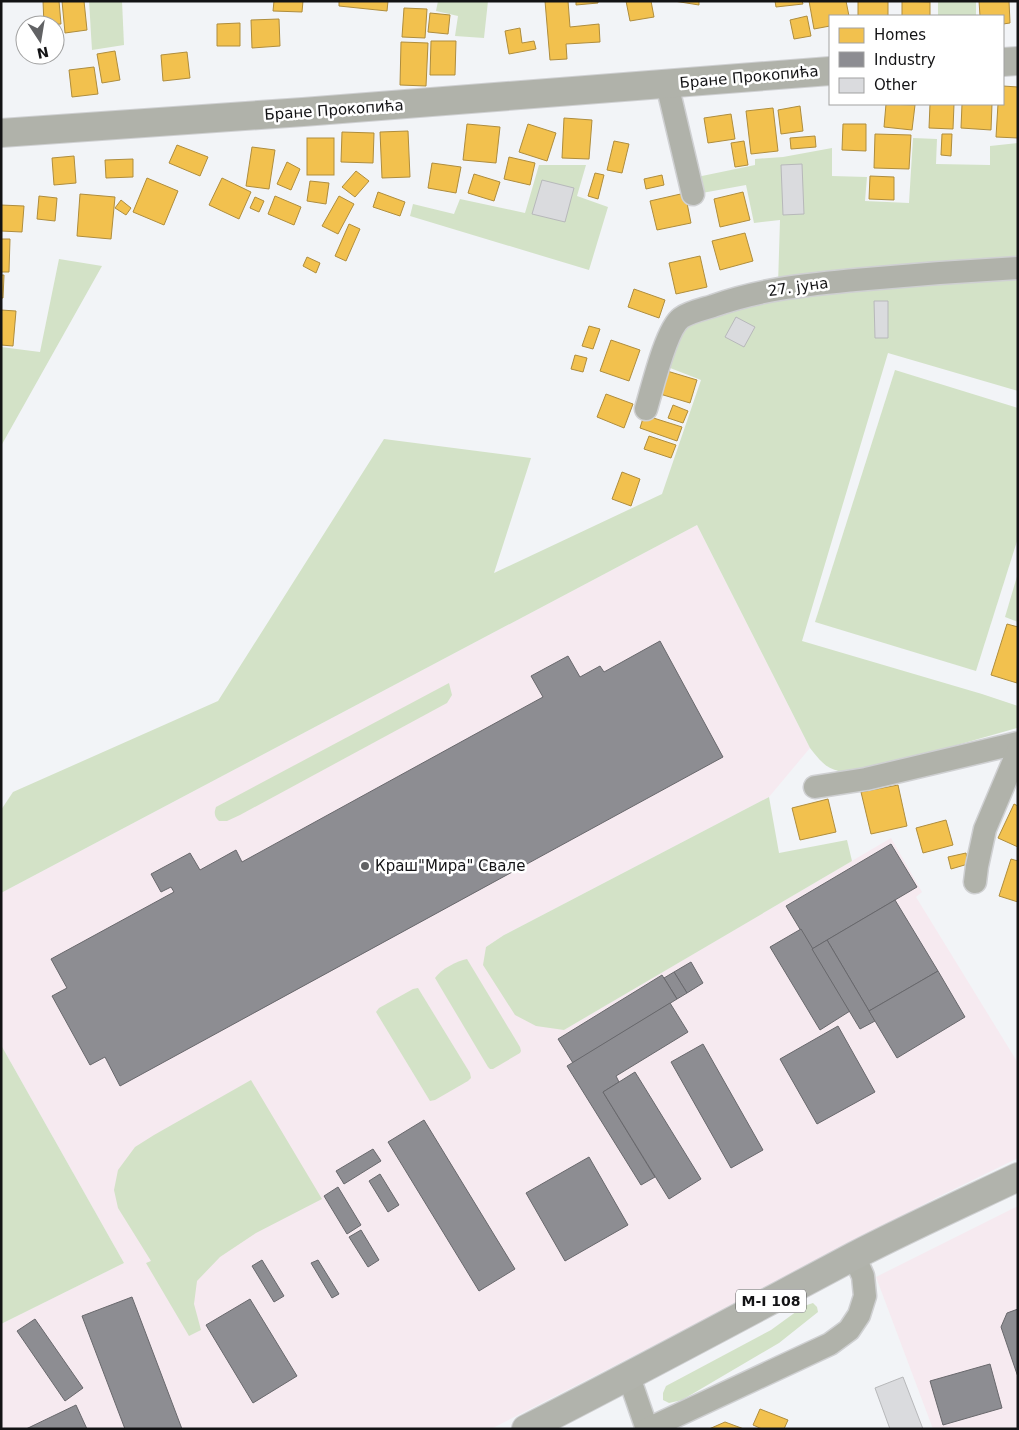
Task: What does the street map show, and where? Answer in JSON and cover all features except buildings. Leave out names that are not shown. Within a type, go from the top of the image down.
[{"type":"main road","name":"M-I 108","points":[[526,1429],[854,1256],[1018,1177]]},
{"type":"street","points":[[1004,62],[1018,61]]},
{"type":"street","name":"Бране Прокопића","points":[[1,133],[293,113],[829,71]]},
{"type":"street","name":"Бране Прокопића","points":[[667,84],[693,194]]},
{"type":"street","name":"27. јуна","points":[[646,409],[668,336],[681,318],[703,309],[740,296],[790,287],[946,272],[1018,268]]},
{"type":"street","points":[[815,787],[866,779],[1018,743]]},
{"type":"street","points":[[975,882],[985,829],[1018,751]]},
{"type":"street","points":[[629,1376],[647,1429],[830,1344],[849,1330],[859,1316],[865,1296],[863,1276],[854,1256]]},
{"type":"shaded area","points":[[697,525],[810,748],[769,797],[504,935],[486,947],[564,1030],[891,838],[922,892],[916,897],[1018,1063],[1018,1158],[936,1198],[491,1429],[1,1429],[1,1324],[124,1263],[1,1045],[1,893]]},
{"type":"shaded area","points":[[1018,1206],[1018,1429],[933,1429],[876,1277]]},
{"type":"green space","points":[[89,1],[122,1],[124,45],[92,50]]},
{"type":"green space","points":[[438,1],[488,1],[484,38],[455,36],[458,16],[436,11]]},
{"type":"green space","points":[[938,1],[976,1],[976,15],[938,15]]},
{"type":"green space","points":[[913,138],[937,139],[936,164],[990,165],[990,146],[1018,143],[1018,264],[778,285],[780,220],[754,223],[746,185],[702,193],[697,177],[755,165],[755,159],[783,157],[832,148],[832,176],[867,177],[865,201],[909,203]]},
{"type":"green space","points":[[539,165],[586,165],[577,196],[608,207],[589,270],[410,216],[413,204],[454,214],[460,199],[525,213]]},
{"type":"green space","points":[[59,259],[102,266],[1,446],[1,347],[40,352]]},
{"type":"green space","points":[[1018,274],[1018,391],[888,353],[802,641],[1018,706],[1017,728],[855,774],[828,767],[810,748],[697,525],[1,893],[1,810],[13,792],[218,701],[384,439],[531,458],[494,573],[662,494],[701,380],[665,366],[683,326],[778,297]]},
{"type":"green space","points":[[895,370],[1018,408],[1018,538],[976,671],[815,622]]},
{"type":"green space","points":[[1018,573],[1018,622],[1005,617]]},
{"type":"green space","points":[[449,683],[452,695],[447,703],[240,815],[227,821],[219,821],[216,818],[216,807]]},
{"type":"green space","points":[[769,797],[779,853],[847,840],[852,861],[564,1030],[536,1026],[515,1015],[483,965],[486,947],[504,935]]},
{"type":"green space","points":[[467,959],[521,1051],[493,1069],[488,1067],[435,978],[450,966]]},
{"type":"green space","points":[[418,988],[470,1073],[471,1078],[435,1100],[430,1101],[376,1012],[379,1008]]},
{"type":"green space","points":[[1,1045],[124,1263],[1,1324]]},
{"type":"green space","points":[[251,1080],[322,1199],[256,1233],[220,1257],[197,1281],[194,1304],[201,1330],[189,1336],[146,1263],[151,1261],[118,1208],[114,1190],[118,1170],[135,1147]]},
{"type":"green space","points":[[813,1303],[817,1307],[818,1312],[779,1343],[682,1400],[669,1403],[663,1400],[666,1386],[771,1330],[804,1306]]},
{"type":"place","name":"Краш\"Мира\" Свале","points":[[365,866]]}]
